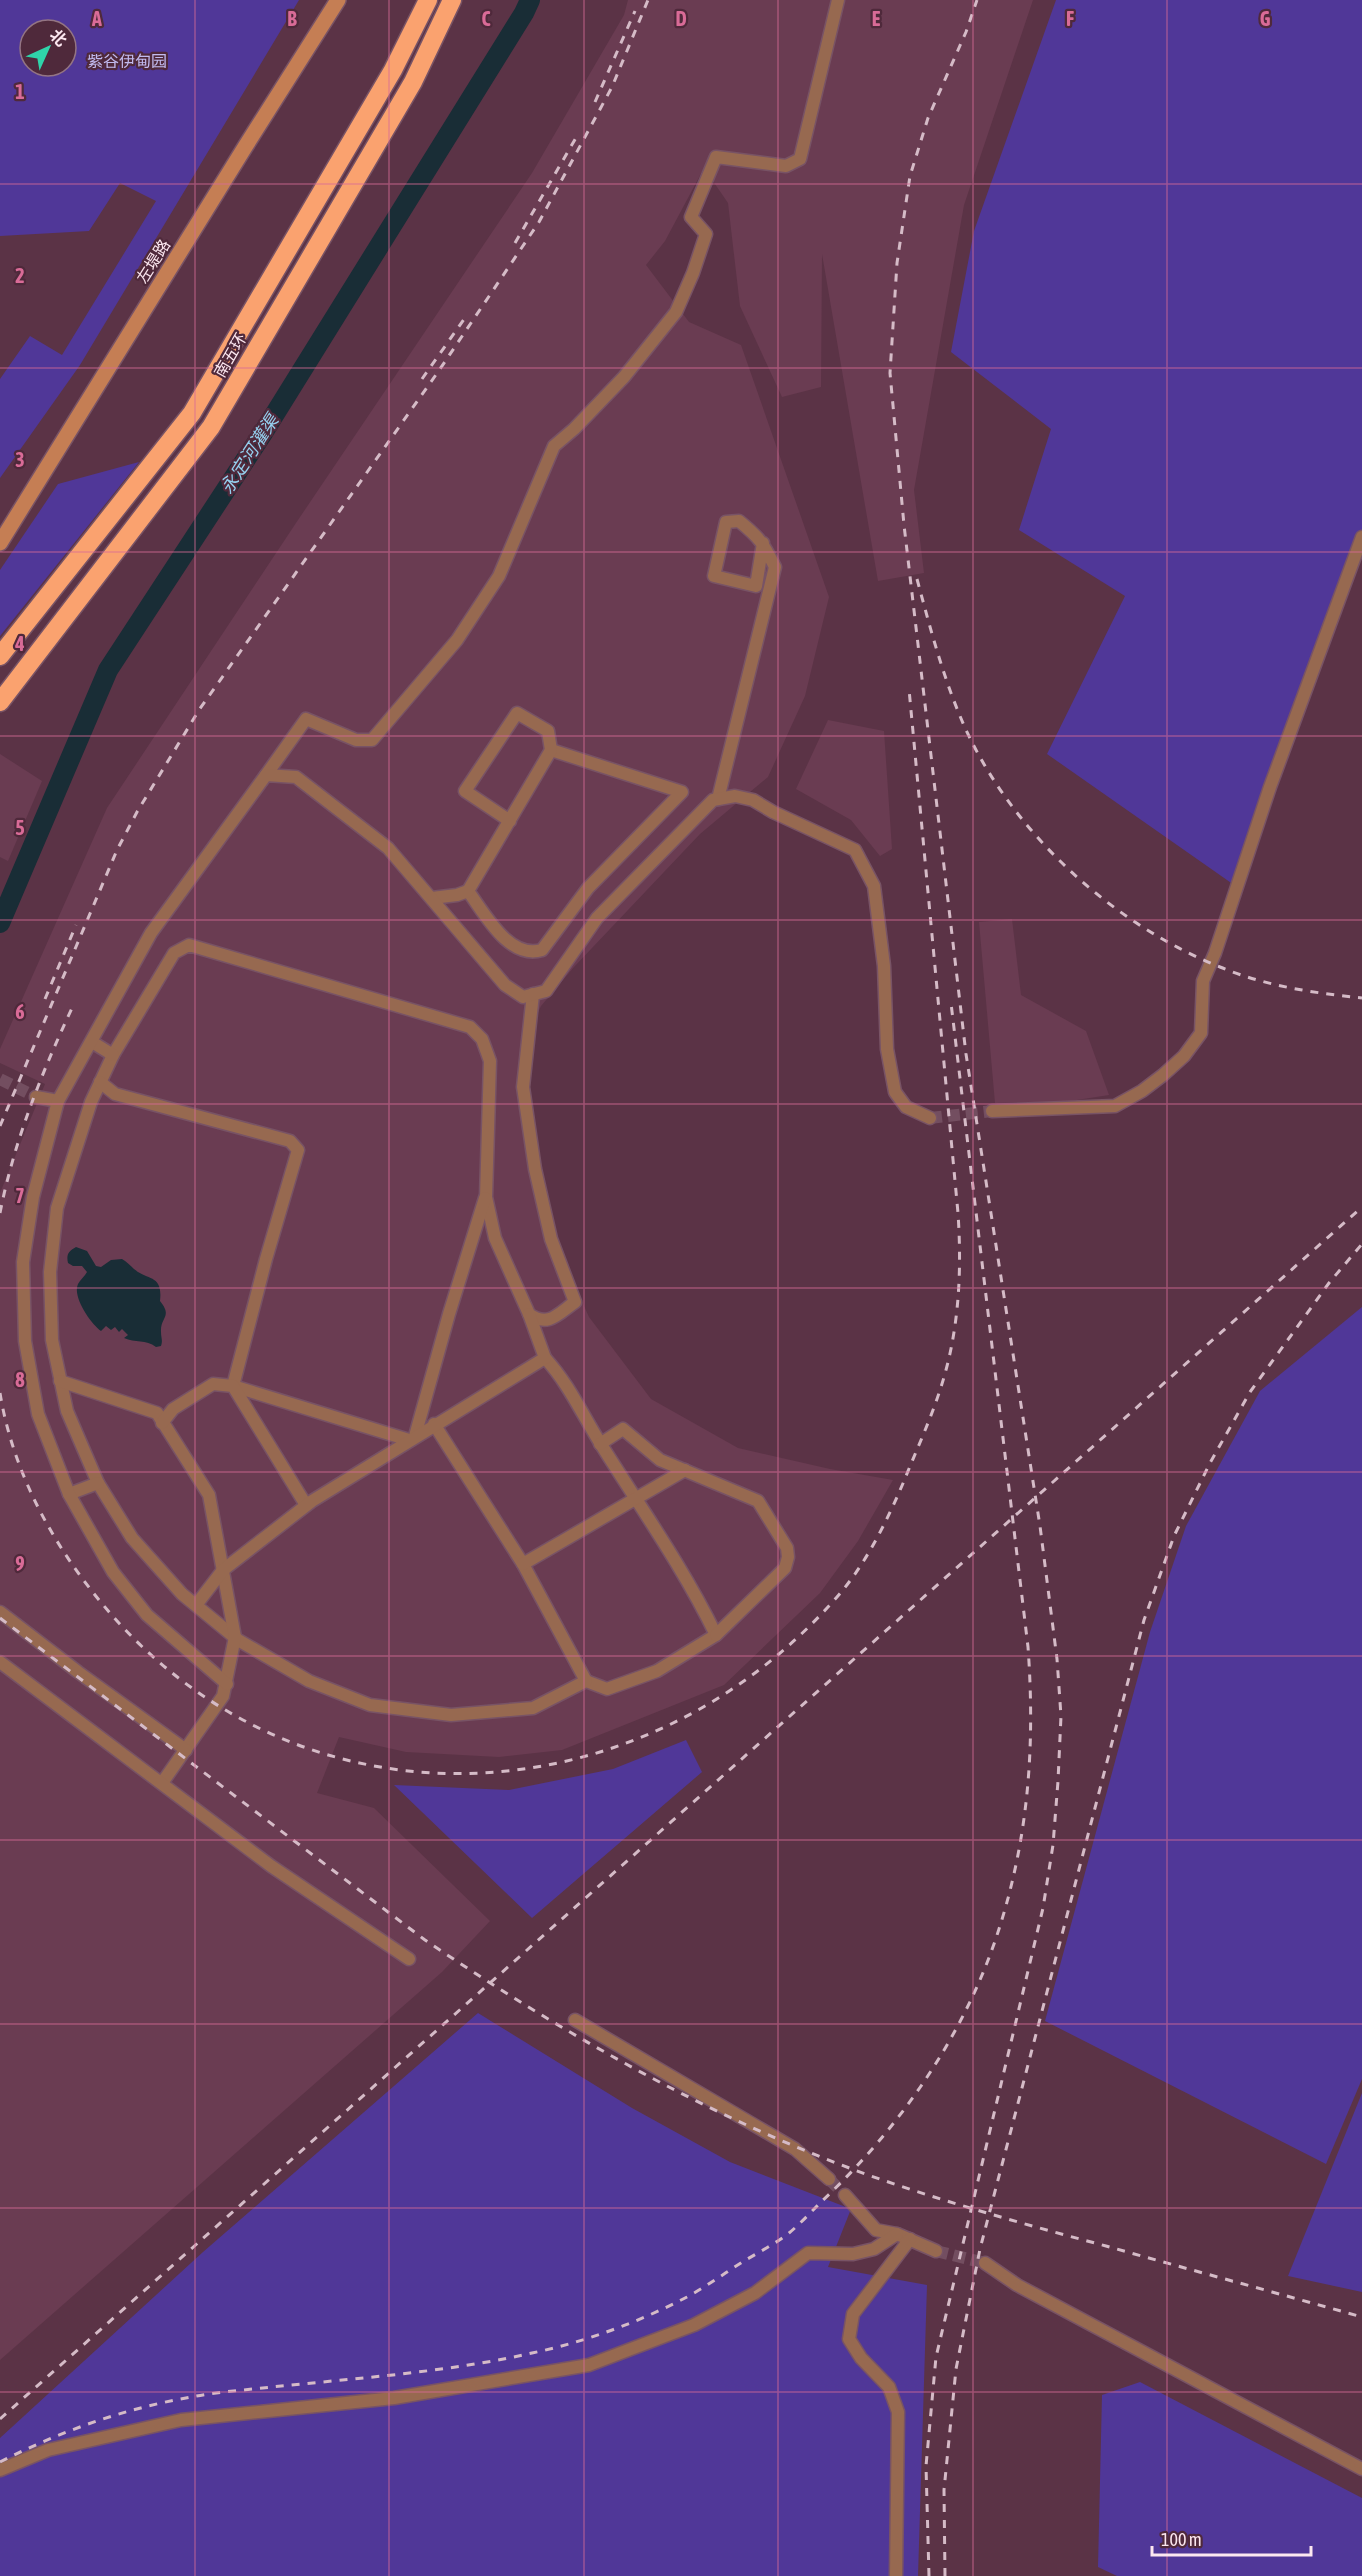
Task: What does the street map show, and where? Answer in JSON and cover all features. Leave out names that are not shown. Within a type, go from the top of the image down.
[{"type":"highway","name":"南五环","points":[[0,656],[192,413],[393,70],[428,0]]},
{"type":"highway","name":"南五环","points":[[0,702],[211,427],[413,81],[452,0]]},
{"type":"main road","name":"左堤路","points":[[0,543],[244,147],[339,0]]},
{"type":"street","points":[[226,1684],[147,1615],[113,1572],[69,1494],[38,1414],[25,1341],[22,1263],[33,1197],[58,1101],[151,933],[306,719],[356,740],[372,740],[457,639],[499,576],[554,446],[624,377],[675,312],[693,273],[706,234],[691,217],[716,157],[786,166],[800,159],[838,0]]},
{"type":"street","points":[[718,799],[775,567],[763,543],[759,537],[739,521],[726,522],[714,576],[756,586],[763,543]]},
{"type":"street","points":[[992,1110],[1115,1106],[1142,1091],[1163,1075],[1184,1056],[1201,1033],[1203,981],[1215,953],[1270,787],[1362,537]]},
{"type":"street","points":[[432,898],[457,895],[468,891],[510,821],[551,750],[548,731],[517,713],[465,791],[510,821]]},
{"type":"street","points":[[468,891],[505,939],[520,950],[533,953],[542,950],[588,888],[682,792],[551,750]]},
{"type":"street","points":[[266,774],[296,777],[388,848],[505,985],[523,997],[546,991],[597,918],[713,800],[735,795],[753,800],[773,812],[855,850],[874,886],[884,966],[887,1049],[895,1092],[906,1107],[930,1118]]},
{"type":"street","points":[[586,1681],[533,1708],[451,1714],[370,1705],[309,1681],[235,1637],[182,1594],[132,1538],[98,1483],[67,1411],[52,1340],[50,1272],[57,1208],[90,1102],[112,1054],[174,952],[189,945],[470,1027],[482,1039],[490,1061],[486,1197],[495,1238],[529,1314],[545,1358],[560,1375],[600,1444],[700,1602],[716,1635]]},
{"type":"street","points":[[529,1314],[538,1321],[549,1320],[575,1302],[548,1227],[535,1169],[523,1087],[533,994]]},
{"type":"street","points":[[92,1042],[112,1054]]},
{"type":"street","points":[[100,1082],[115,1094],[290,1141],[298,1150],[266,1258],[233,1386],[306,1506]]},
{"type":"street","points":[[36,1097],[58,1101]]},
{"type":"street","points":[[412,1438],[486,1197]]},
{"type":"street","points":[[196,1605],[223,1570],[306,1506],[434,1424],[545,1358]]},
{"type":"street","points":[[60,1381],[157,1413],[209,1495],[235,1637],[223,1696],[162,1783]]},
{"type":"street","points":[[162,1422],[173,1409],[213,1384],[233,1386],[412,1438]]},
{"type":"street","points":[[434,1424],[523,1564],[586,1681],[607,1689],[657,1671],[716,1635],[784,1568],[788,1557],[787,1548],[758,1501],[660,1460],[622,1429],[600,1444]]},
{"type":"street","points":[[523,1564],[684,1470]]},
{"type":"street","points":[[69,1494],[98,1483]]},
{"type":"street","points":[[0,1612],[186,1750]]},
{"type":"street","points":[[0,1662],[271,1866],[409,1959]]},
{"type":"street","points":[[575,2020],[795,2149],[829,2179]]},
{"type":"street","points":[[845,2195],[876,2230],[897,2234],[936,2251]]},
{"type":"street","points":[[0,2470],[48,2450],[181,2420],[394,2398],[589,2365],[694,2325],[755,2293],[808,2253],[852,2254],[874,2249],[897,2234]]},
{"type":"street","points":[[896,2576],[898,2412],[889,2387],[861,2358],[849,2339],[853,2314],[910,2239]]},
{"type":"street","points":[[985,2263],[1017,2285],[1362,2469]]},
{"type":"shaded area","points":[[628,0],[1033,0],[964,205],[914,490],[924,573],[878,581],[822,254],[821,387],[782,397],[740,306],[728,203],[704,168],[665,241],[646,265],[689,322],[741,345],[829,597],[805,696],[768,777],[700,834],[574,967],[541,1006],[536,1017],[528,1099],[538,1168],[557,1246],[589,1317],[651,1399],[738,1448],[830,1469],[893,1480],[858,1541],[820,1593],[724,1685],[562,1750],[499,1757],[406,1752],[339,1737],[317,1793],[374,1808],[490,1921],[442,1972],[0,2360],[0,1193],[45,1084],[0,1063],[0,1049],[107,808],[532,173],[624,15]]},
{"type":"shaded area","points":[[828,720],[884,731],[892,849],[880,856],[851,820],[796,789]]},
{"type":"shaded area","points":[[0,754],[42,781],[8,861],[0,857]]},
{"type":"shaded area","points":[[1012,919],[1021,995],[1086,1031],[1109,1095],[1064,1102],[995,1103],[979,922]]},
{"type":"green space","name":"紫谷伊甸园","points":[[0,0],[299,0],[80,365],[0,478],[0,379],[30,336],[62,355],[156,201],[120,183],[89,231],[0,236]]},
{"type":"green space","points":[[1056,0],[1362,0],[1362,545],[1237,887],[1047,754],[1125,596],[1019,530],[1051,429],[951,352],[974,231]]},
{"type":"green space","points":[[139,462],[0,636],[0,570],[58,484]]},
{"type":"green space","points":[[1362,1307],[1362,2079],[1326,2164],[1045,2021],[1150,1632],[1186,1526],[1260,1391]]},
{"type":"green space","points":[[686,1740],[702,1772],[532,1918],[394,1785],[509,1790],[613,1769]]},
{"type":"green space","points":[[478,2013],[632,2108],[730,2162],[851,2209],[828,2267],[927,2285],[918,2576],[0,2576],[0,2438],[203,2252]]},
{"type":"green space","points":[[1362,2093],[1362,2292],[1288,2276]]},
{"type":"green space","points":[[1140,2382],[1362,2498],[1362,2576],[1117,2576],[1098,2567],[1102,2395]]},
{"type":"water","points":[[76,1247],[87,1251],[96,1266],[101,1267],[111,1260],[122,1259],[139,1273],[157,1282],[160,1301],[166,1310],[161,1327],[161,1346],[156,1347],[124,1338],[128,1335],[122,1329],[119,1332],[115,1327],[111,1330],[106,1326],[101,1331],[92,1323],[80,1303],[77,1289],[87,1272],[82,1266],[73,1266],[68,1263],[69,1253]]},
{"type":"waterway","name":"永定河灌渠","points":[[0,923],[108,670],[263,433],[530,0]]},
{"type":"tunnel","points":[[0,1079],[36,1097]]},
{"type":"tunnel","points":[[930,1118],[992,1111]]},
{"type":"tunnel","points":[[829,2179],[845,2195]]},
{"type":"tunnel","points":[[936,2251],[985,2263]]},
{"type":"railway","points":[[0,1126],[117,850],[137,812],[199,710],[440,369],[539,222],[612,87],[648,0]]},
{"type":"railway","points":[[929,2576],[926,2466],[936,2357],[1043,1908],[1053,1845],[1061,1716],[1057,1659],[1040,1526],[966,1054],[904,525],[890,373],[897,263],[910,176],[928,118],[966,32],[977,0]]},
{"type":"railway","points":[[595,102],[635,11]]},
{"type":"railway","points":[[515,243],[577,136]]},
{"type":"railway","points":[[422,379],[467,315]]},
{"type":"railway","points":[[917,579],[945,674],[966,730],[987,769],[1011,805],[1071,872],[1142,927],[1180,949],[1220,967],[1237,974],[1290,988],[1362,998]]},
{"type":"railway","points":[[0,1393],[16,1456],[42,1516],[77,1571],[97,1597],[118,1622],[199,1693],[288,1741],[383,1768],[481,1773],[579,1758],[673,1723],[760,1669],[837,1597],[875,1542],[932,1413],[946,1368],[955,1325],[960,1258],[958,1213],[909,689]]},
{"type":"railway","points":[[45,999],[76,925]]},
{"type":"railway","points":[[0,2462],[46,2440],[93,2422],[166,2402],[221,2392],[403,2374],[501,2360],[592,2337],[631,2323],[687,2297],[789,2233],[878,2143],[927,2077],[968,2005],[999,1929],[1009,1894],[1023,1824],[1031,1719],[1028,1647],[951,1003]]},
{"type":"railway","points":[[0,1213],[13,1160],[30,1107],[73,1006]]},
{"type":"railway","points":[[0,2419],[1362,1207]]},
{"type":"railway","points":[[945,2576],[944,2490],[956,2369],[980,2249],[1144,1620],[1174,1536],[1210,1463],[1250,1392],[1329,1283],[1362,1244]]},
{"type":"railway","points":[[0,1618],[425,1940],[531,2009],[640,2072],[754,2128],[871,2176],[1017,2222],[1362,2317]]}]
